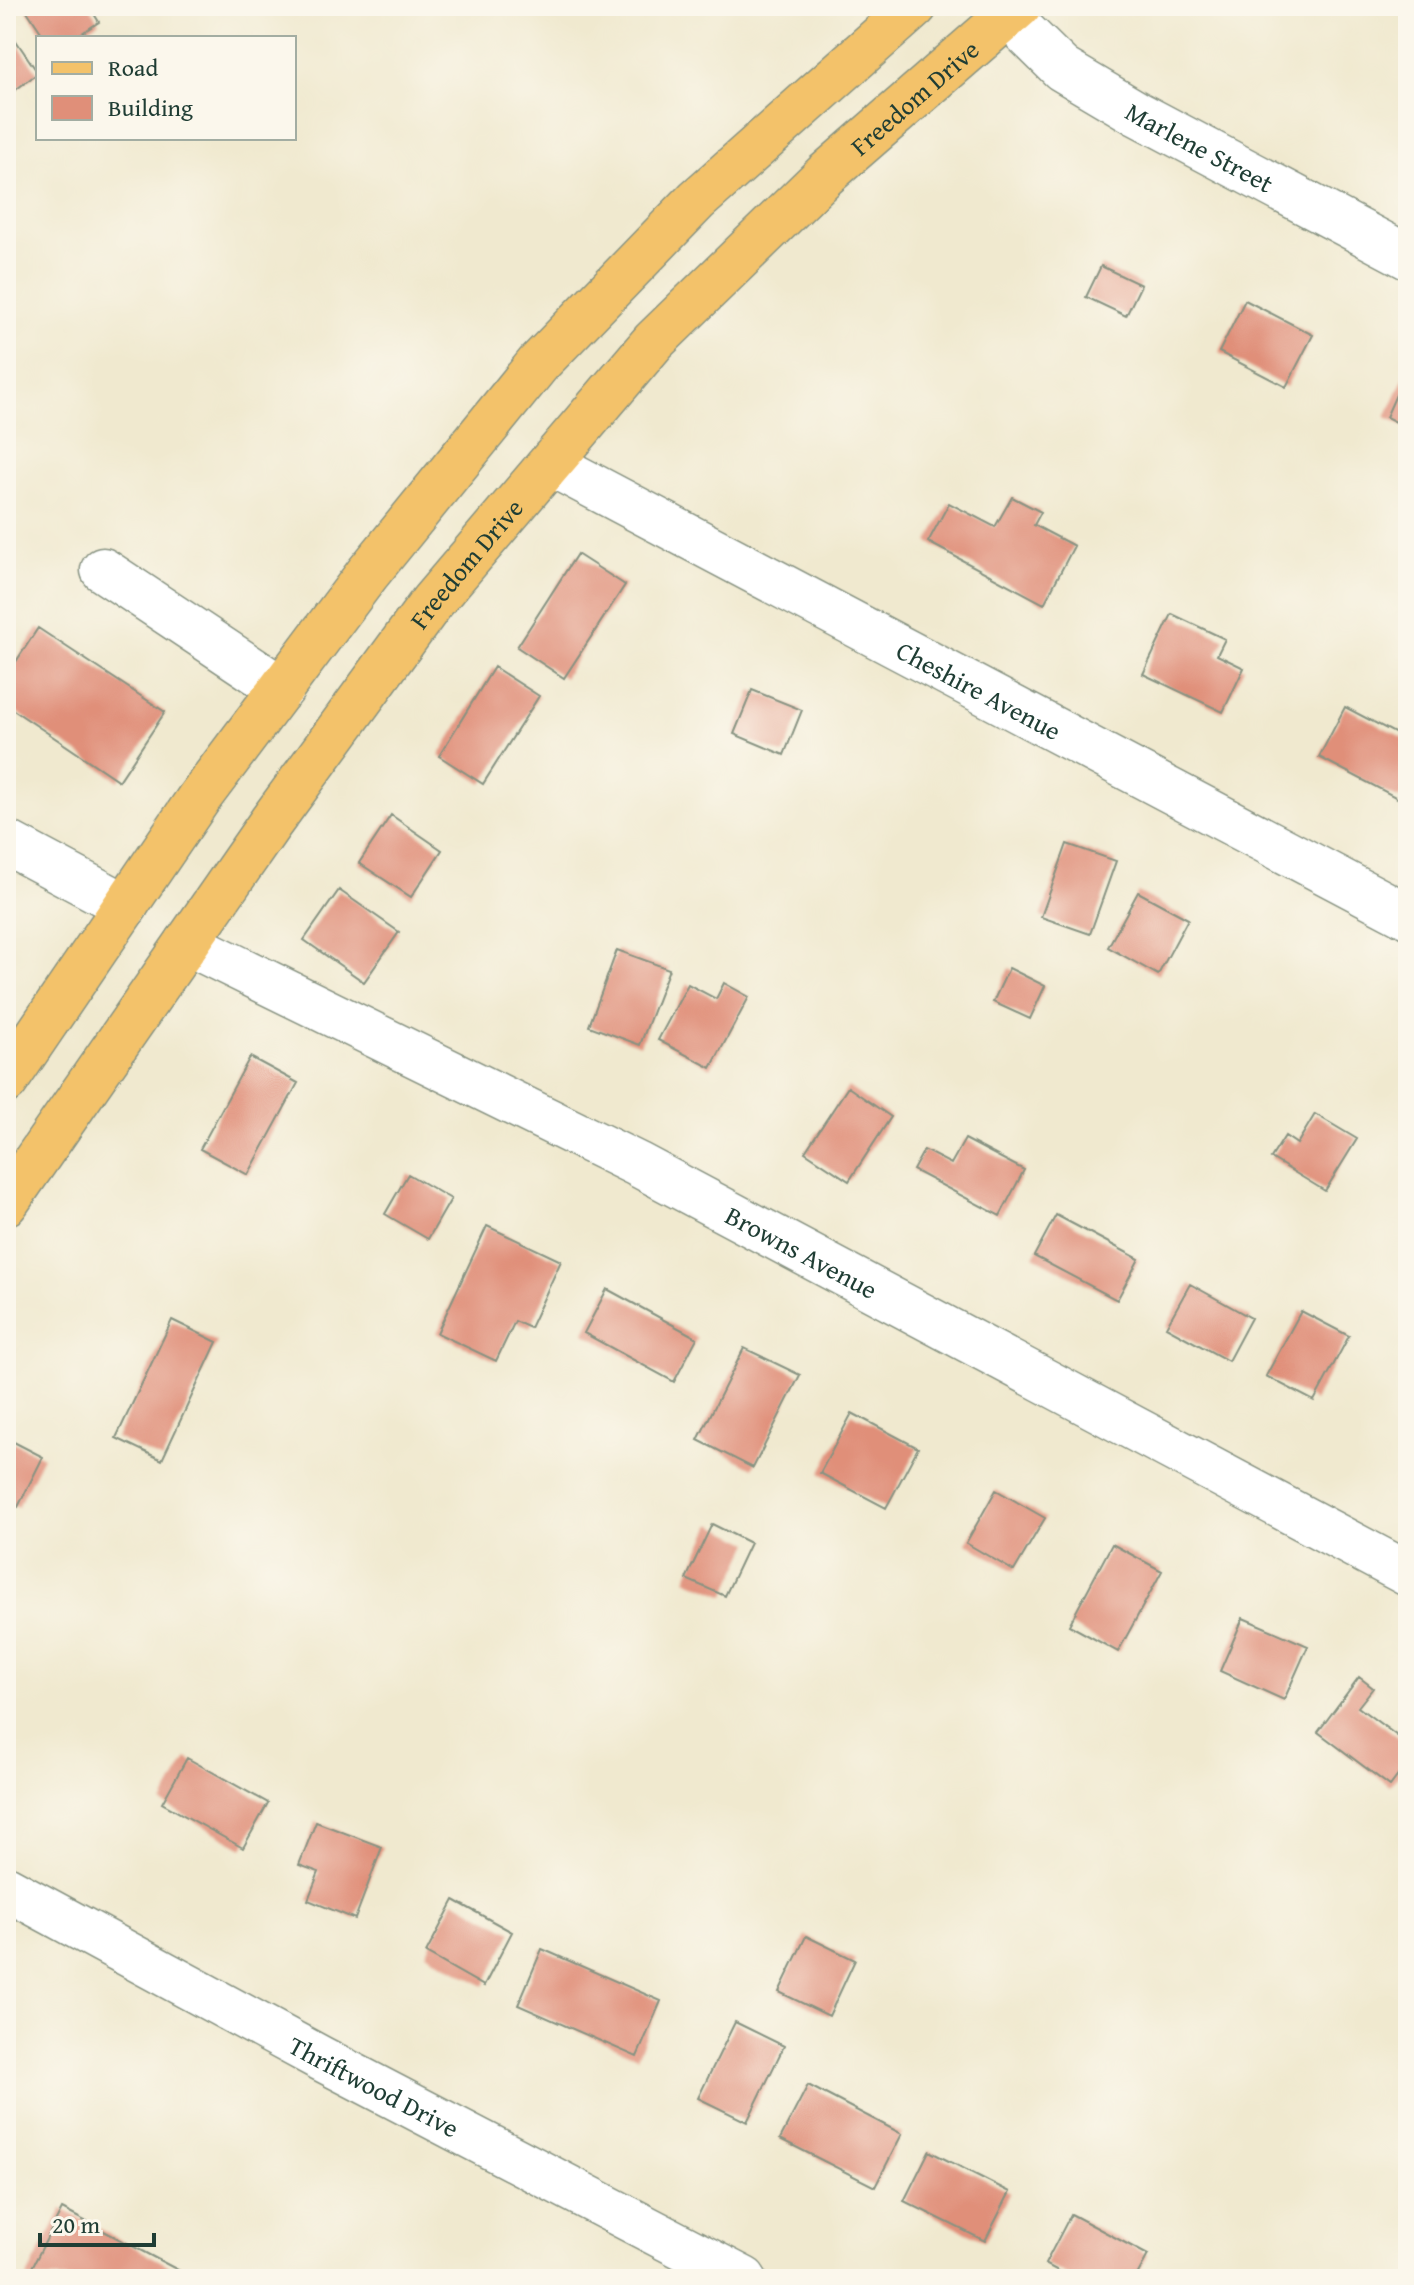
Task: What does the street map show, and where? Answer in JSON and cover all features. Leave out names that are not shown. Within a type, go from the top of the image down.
[{"type":"main road","points":[[6,1081],[199,798],[368,573],[538,364],[697,200],[915,6]]},
{"type":"main road","name":"Freedom Drive","points":[[6,1203],[271,822],[432,602],[654,341],[825,175],[1013,11]]},
{"type":"street","name":"Marlene Street","points":[[1013,11],[1062,69],[1138,114],[1408,257]]},
{"type":"street","name":"Cheshire Avenue","points":[[551,464],[1408,916]]},
{"type":"street","points":[[103,570],[282,689]]},
{"type":"street","points":[[6,842],[126,906]]},
{"type":"street","name":"Browns Avenue","points":[[187,943],[644,1168],[1408,1574]]},
{"type":"street","name":"Thriftwood Drive","points":[[6,1888],[320,2058],[744,2279]]},
{"type":"building","points":[[89,6],[99,22],[77,36],[44,36],[25,8]]},
{"type":"building","points":[[6,26],[36,74],[6,97]]},
{"type":"building","points":[[1101,266],[1141,285],[1126,316],[1086,297]]},
{"type":"building","points":[[1245,300],[1313,335],[1286,387],[1219,352]]},
{"type":"building","points":[[1408,368],[1408,428],[1386,417]]},
{"type":"building","points":[[1012,497],[1041,512],[1034,525],[1074,546],[1044,604],[928,542],[949,503],[995,527]]},
{"type":"building","points":[[577,554],[625,585],[564,678],[517,647]]},
{"type":"building","points":[[1172,614],[1225,639],[1217,655],[1244,668],[1223,712],[1143,674]]},
{"type":"building","points":[[38,628],[165,712],[119,781],[6,705],[6,677]]},
{"type":"building","points":[[494,667],[539,696],[483,784],[439,756]]},
{"type":"building","points":[[752,690],[802,710],[784,755],[734,734]]},
{"type":"building","points":[[1345,707],[1408,740],[1408,782],[1399,799],[1319,757]]},
{"type":"building","points":[[391,815],[442,850],[411,897],[359,863]]},
{"type":"building","points":[[1067,844],[1116,861],[1090,934],[1041,917]]},
{"type":"building","points":[[339,890],[399,932],[364,982],[304,940]]},
{"type":"building","points":[[1138,892],[1188,919],[1158,975],[1108,947]]},
{"type":"building","points":[[617,950],[669,969],[640,1045],[589,1026]]},
{"type":"building","points":[[1009,968],[1045,986],[1030,1019],[993,1002]]},
{"type":"building","points":[[724,983],[749,997],[711,1068],[658,1040],[688,984],[716,999]]},
{"type":"building","points":[[250,1057],[298,1083],[248,1175],[200,1149]]},
{"type":"building","points":[[848,1087],[891,1117],[849,1181],[805,1152]]},
{"type":"building","points":[[1315,1114],[1357,1139],[1325,1191],[1271,1158],[1285,1136],[1297,1144]]},
{"type":"building","points":[[965,1139],[1024,1170],[1000,1216],[913,1170],[924,1150],[951,1164]]},
{"type":"building","points":[[408,1174],[451,1199],[428,1239],[385,1214]]},
{"type":"building","points":[[1056,1215],[1139,1259],[1117,1300],[1034,1256]]},
{"type":"building","points":[[487,1226],[561,1261],[530,1328],[515,1321],[496,1361],[437,1333]]},
{"type":"building","points":[[1190,1284],[1251,1318],[1228,1361],[1166,1327]]},
{"type":"building","points":[[607,1289],[697,1338],[674,1382],[584,1333]]},
{"type":"building","points":[[1301,1311],[1349,1336],[1314,1401],[1266,1376]]},
{"type":"building","points":[[172,1320],[217,1342],[162,1460],[116,1438]]},
{"type":"building","points":[[744,1348],[800,1375],[753,1468],[698,1440]]},
{"type":"building","points":[[852,1413],[918,1448],[886,1508],[820,1473]]},
{"type":"building","points":[[6,1438],[43,1457],[18,1507],[6,1502]]},
{"type":"building","points":[[996,1490],[1045,1518],[1014,1571],[966,1543]]},
{"type":"building","points":[[712,1524],[750,1543],[725,1596],[686,1579]]},
{"type":"building","points":[[1112,1544],[1162,1571],[1118,1652],[1069,1625]]},
{"type":"building","points":[[1243,1618],[1308,1646],[1284,1700],[1220,1671]]},
{"type":"building","points":[[1359,1677],[1373,1688],[1358,1707],[1408,1744],[1408,1762],[1390,1786],[1318,1732]]},
{"type":"building","points":[[187,1758],[268,1803],[243,1848],[162,1803]]},
{"type":"building","points":[[316,1822],[382,1847],[355,1919],[308,1900],[319,1872],[299,1865]]},
{"type":"building","points":[[454,1900],[512,1932],[484,1986],[426,1953]]},
{"type":"building","points":[[806,1936],[855,1960],[829,2016],[779,1992]]},
{"type":"building","points":[[542,1949],[661,2001],[637,2057],[518,2005]]},
{"type":"building","points":[[735,2022],[784,2046],[747,2122],[698,2098]]},
{"type":"building","points":[[808,2085],[902,2134],[875,2187],[780,2139]]},
{"type":"building","points":[[929,2151],[1010,2192],[985,2241],[904,2201]]},
{"type":"building","points":[[62,2209],[195,2279],[27,2277]]},
{"type":"building","points":[[1071,2214],[1148,2255],[1135,2279],[1073,2279],[1045,2264]]}]
